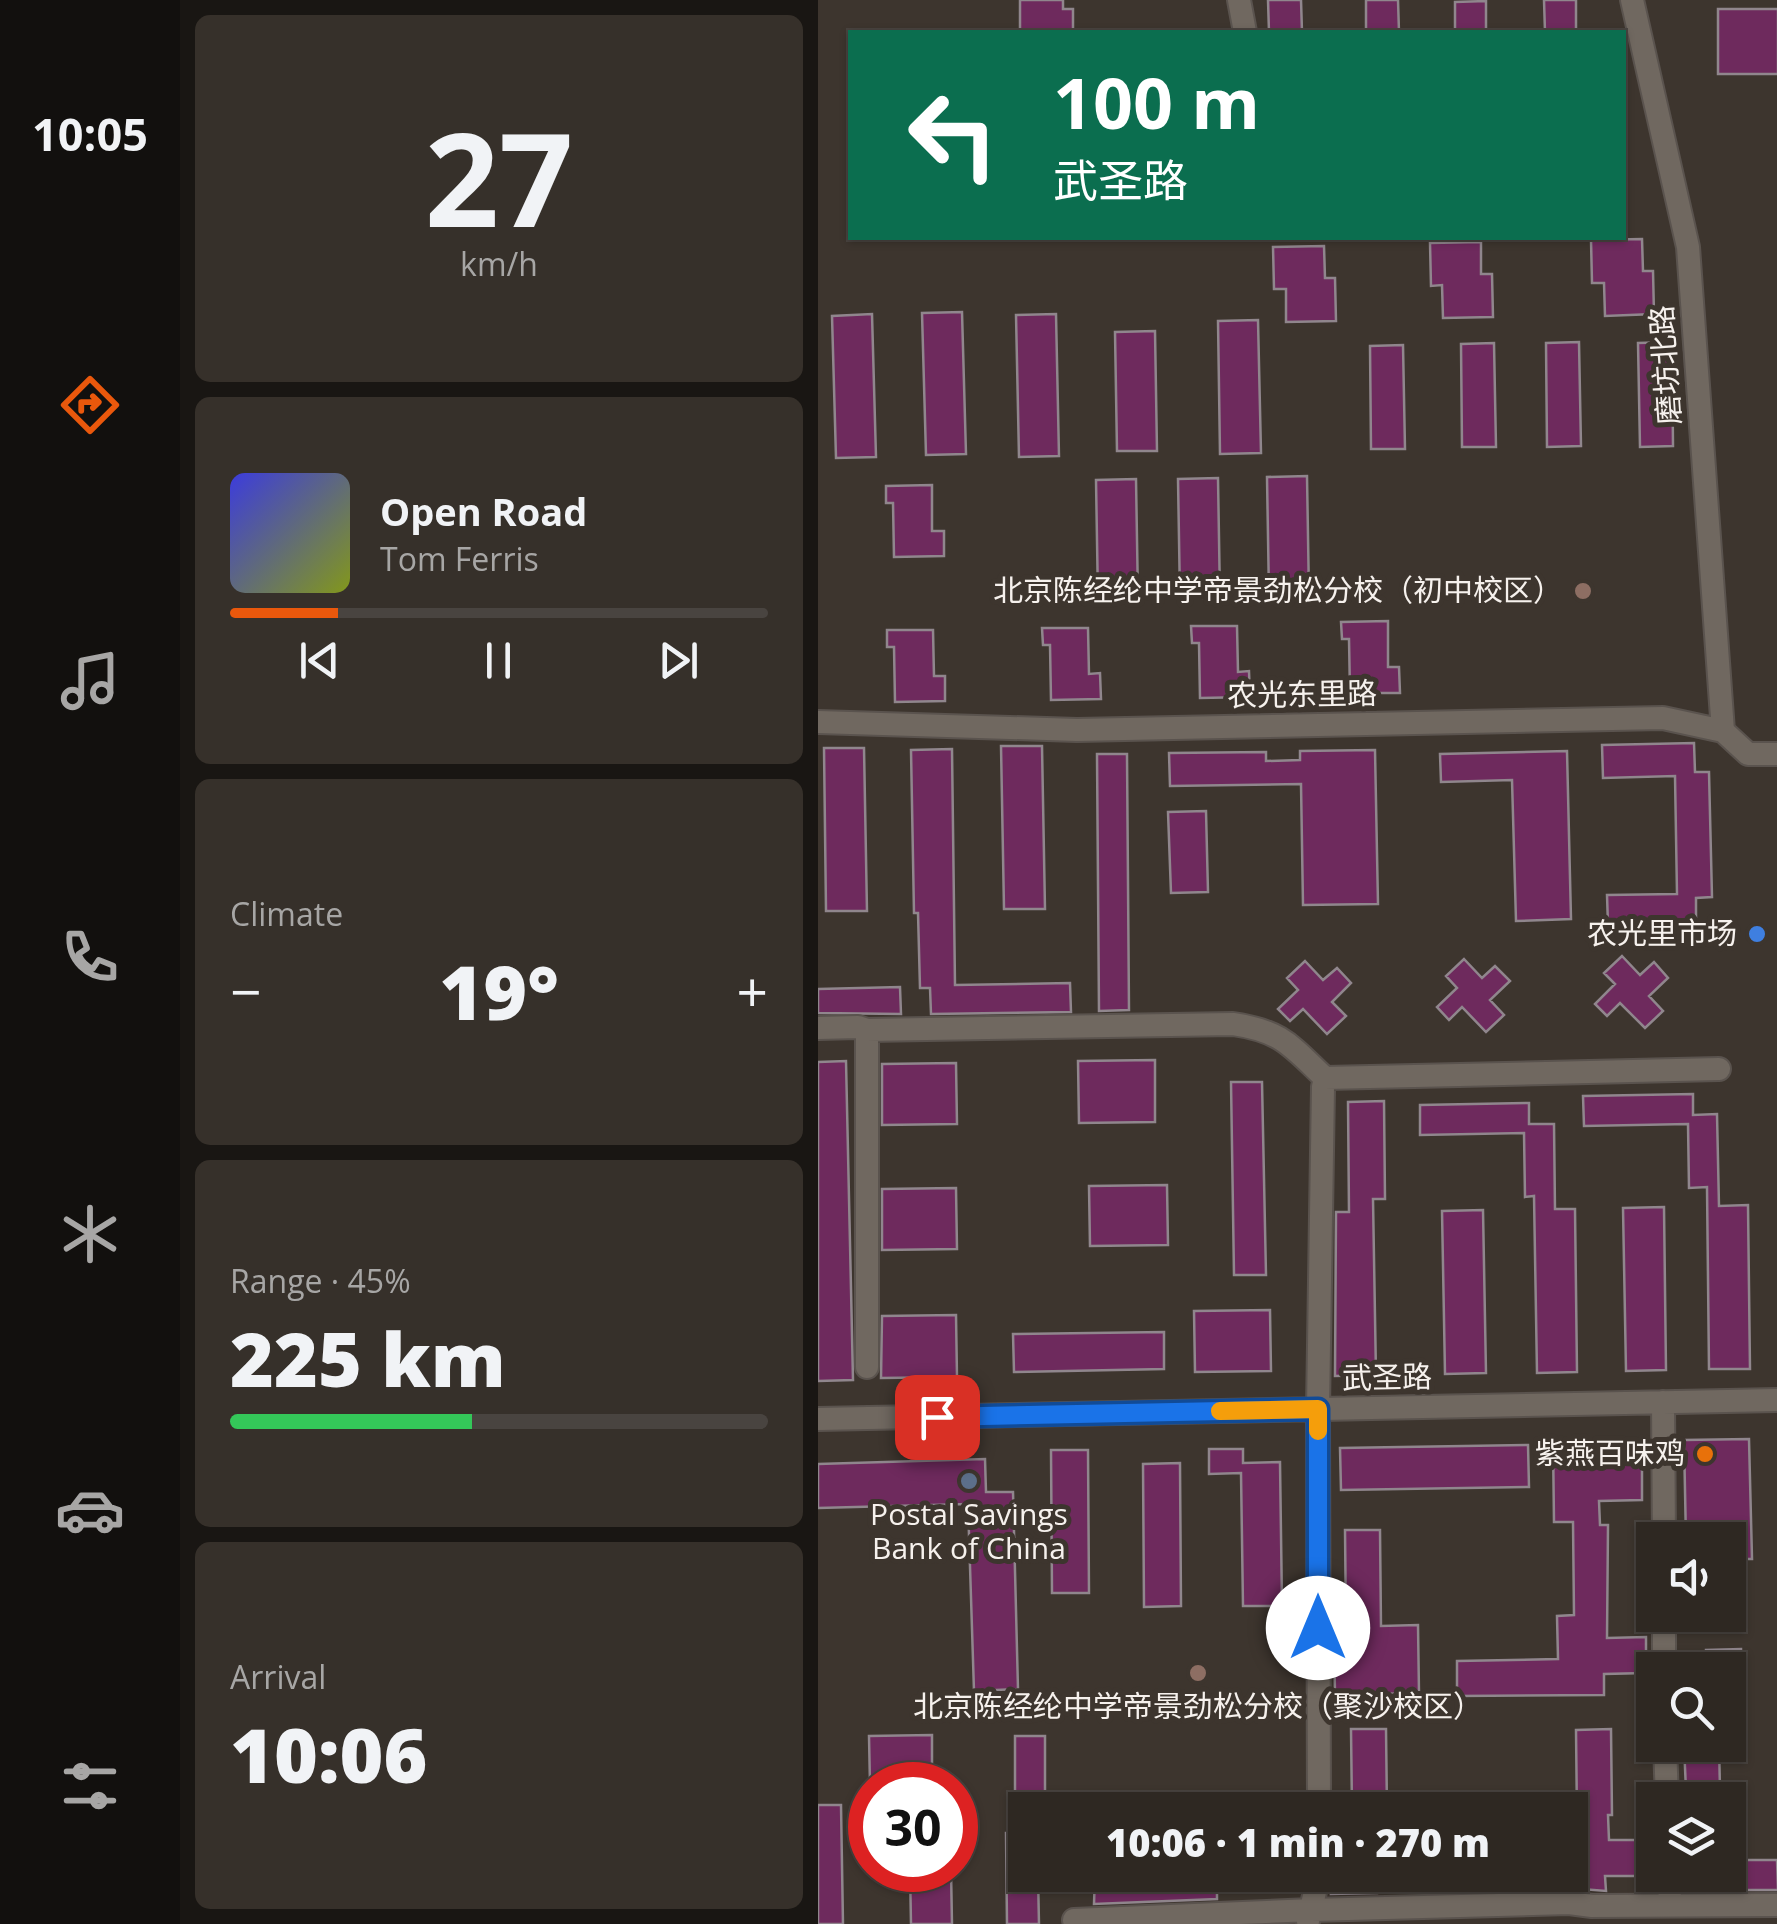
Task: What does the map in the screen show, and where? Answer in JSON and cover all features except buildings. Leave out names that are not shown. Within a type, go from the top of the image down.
[{"type":"street","points":[[1238,0],[1245,30]]},
{"type":"street","name":"磨坊北路","points":[[1632,0],[1688,247],[1723,732]]},
{"type":"street","name":"农光东里路","points":[[818,722],[1077,730],[1663,718],[1723,732],[1748,754],[1778,754]]},
{"type":"street","points":[[818,1028],[1233,1024],[1259,1028],[1281,1038],[1326,1078],[1719,1069]]},
{"type":"street","points":[[866,1030],[867,1368]]},
{"type":"street","points":[[1318,1792],[1318,1409],[1322,1087],[1326,1078]]},
{"type":"street","name":"武圣路","points":[[818,1420],[1778,1400]]},
{"type":"street","points":[[1663,1402],[1664,1522]]},
{"type":"street","points":[[1309,1917],[1315,1892]]},
{"type":"street","points":[[1670,1892],[1670,1905]]},
{"type":"street","points":[[1074,1920],[1309,1917],[1569,1904],[1778,1905]]},
{"type":"slow traffic","points":[[1220,1411],[1318,1409],[1318,1431]]},
{"type":"place","name":"北京陈经纶中学帝景劲松分校（初中校区）","points":[[1583,591]]},
{"type":"place","name":"农光里市场","points":[[1757,934]]},
{"type":"place","name":"紫燕百味鸡","points":[[1705,1454]]},
{"type":"place","name":"Postal Savings Bank of China","points":[[969,1481]]},
{"type":"place","name":"北京陈经纶中学帝景劲松分校（聚沙校区）","points":[[1198,1673]]},
{"type":"route","points":[[937,1417],[1318,1409],[1318,1628]]}]
